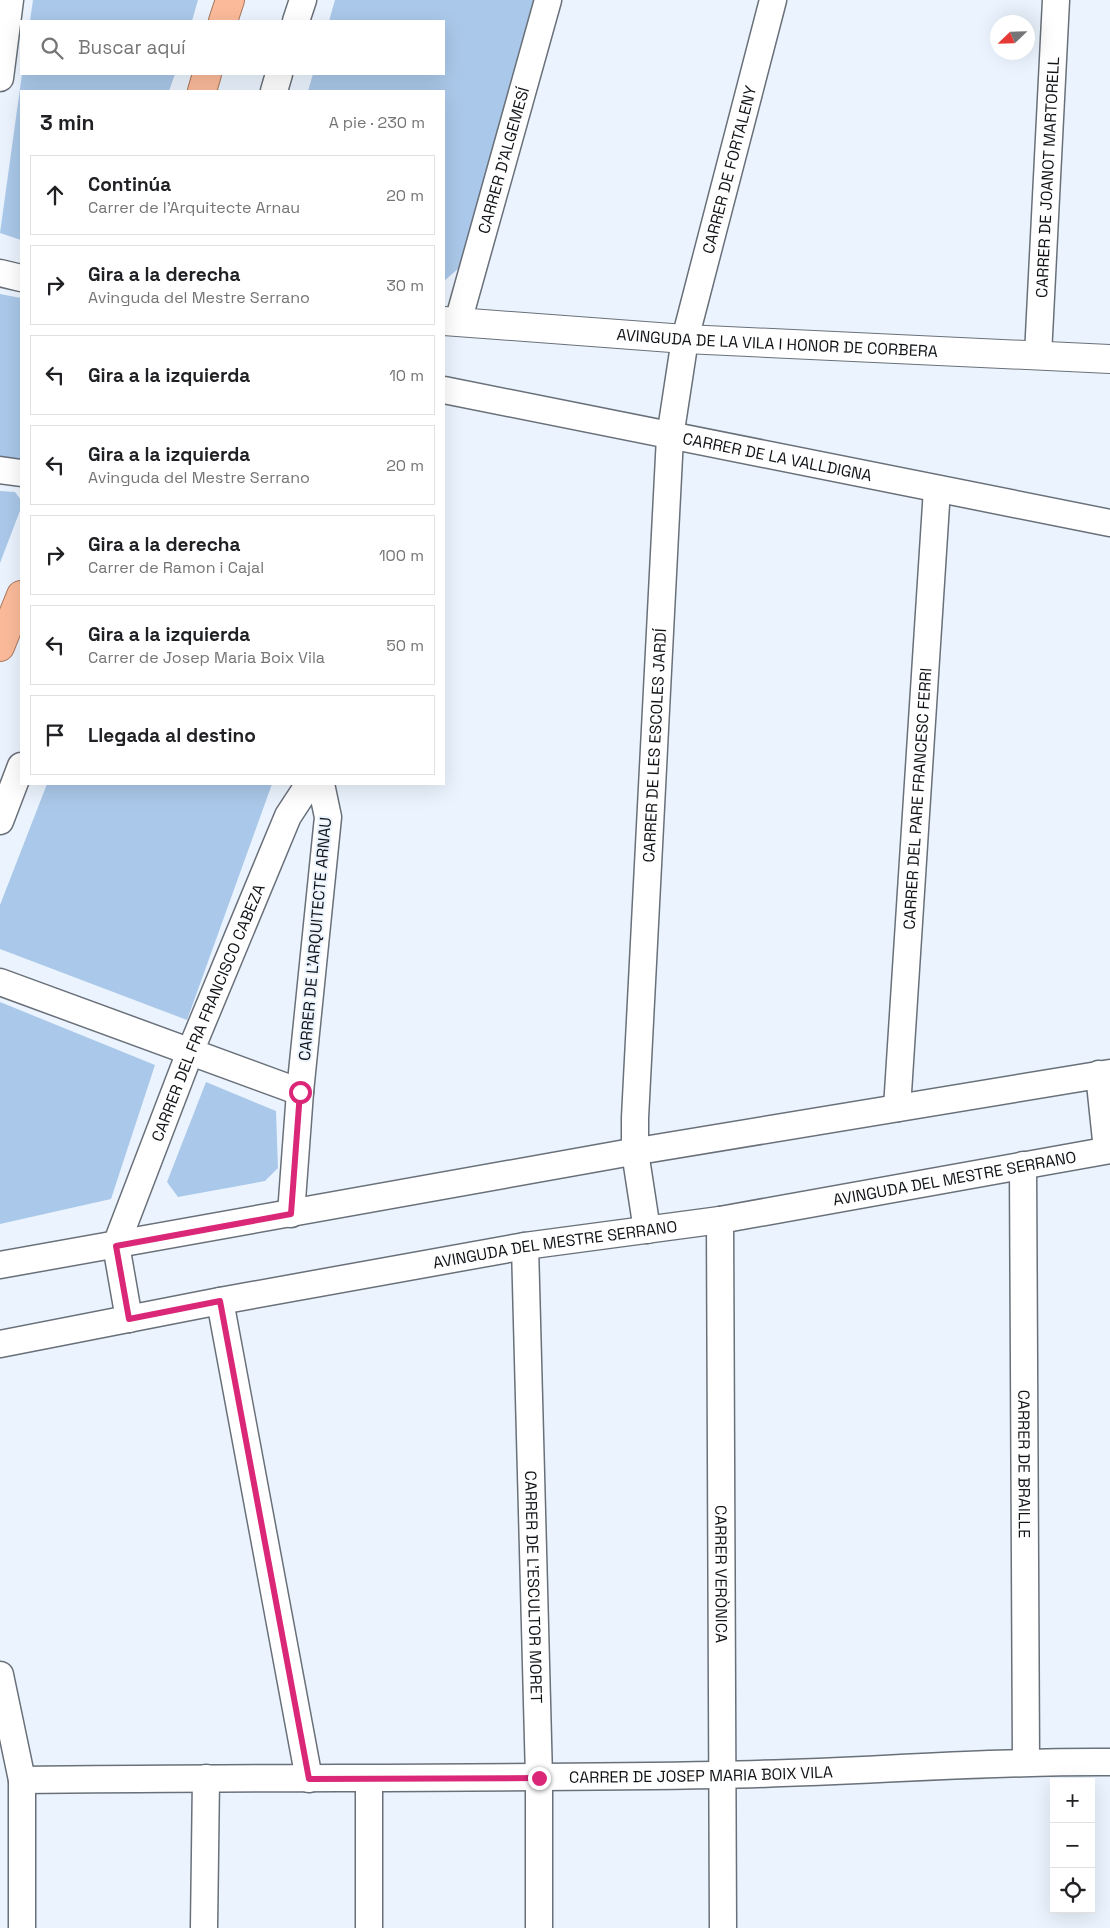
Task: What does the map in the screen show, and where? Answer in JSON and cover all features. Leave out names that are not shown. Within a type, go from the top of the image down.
[{"type":"highway","points":[[223,20],[230,0]]},
{"type":"highway","points":[[202,90],[207,75]]},
{"type":"highway","points":[[0,647],[20,597]]},
{"type":"street","points":[[0,78],[10,0]]},
{"type":"street","points":[[296,20],[302,0]]},
{"type":"street","name":"CARRER D'ALGEMESÍ","points":[[451,322],[548,0]]},
{"type":"street","name":"CARRER DE FORTALENY","points":[[685,339],[773,0]]},
{"type":"street","name":"CARRER DE JOANOT MARTORELL","points":[[1038,355],[1056,0]]},
{"type":"street","points":[[274,90],[279,75]]},
{"type":"street","points":[[0,273],[20,278]]},
{"type":"street","name":"AVINGUDA DE LA VILA I HONOR DE CORBERA","points":[[451,322],[685,339],[1110,359]]},
{"type":"street","name":"CARRER DE LES ESCOLES JARDÍ","points":[[647,1230],[635,1152],[670,437],[685,339]]},
{"type":"street","name":"CARRER DE LA VALLDIGNA","points":[[445,392],[1110,523]]},
{"type":"street","points":[[0,470],[20,473]]},
{"type":"street","name":"CARRER DEL PARE FRANCESC FERRI","points":[[897,1108],[937,489]]},
{"type":"street","points":[[0,821],[20,769]]},
{"type":"street","name":"CARRER DEL FRA FRANCISCO CABEZA","points":[[116,1246],[190,1052],[288,816],[308,785]]},
{"type":"street","name":"CARRER DE L'ARQUITECTE ARNAU","points":[[291,1214],[300,1092],[328,817],[321,785]]},
{"type":"street","points":[[0,982],[300,1092]]},
{"type":"street","points":[[0,1265],[116,1246],[635,1152],[1105,1073],[1109,1150]]},
{"type":"street","name":"AVINGUDA DEL MESTRE SERRANO","points":[[0,1344],[220,1301],[524,1246],[720,1220],[1109,1150]]},
{"type":"street","name":"CARRER DE BRAILLE","points":[[1023,1165],[1026,1761]]},
{"type":"street","name":"CARRER VERÒNICA","points":[[720,1220],[723,1928]]},
{"type":"street","points":[[116,1246],[129,1319]]},
{"type":"street","name":"CARRER DE L'ESCULTOR MORET","points":[[524,1246],[539,1778],[539,1928]]},
{"type":"street","points":[[220,1301],[309,1779]]},
{"type":"street","points":[[0,1675],[22,1780],[22,1928]]},
{"type":"street","name":"CARRER DE JOSEP MARIA BOIX VILA","points":[[22,1780],[206,1778],[369,1780],[721,1775],[1026,1761],[1110,1762]]},
{"type":"street","points":[[204,1928],[206,1778]]},
{"type":"street","points":[[369,1780],[369,1928]]},
{"type":"building","points":[[33,0],[198,0],[192,20],[30,20]]},
{"type":"building","points":[[335,0],[536,0],[459,268],[445,280],[445,90],[308,90],[313,75],[445,75],[445,20],[329,20]]},
{"type":"building","points":[[22,75],[175,75],[169,90],[20,90],[20,240],[0,233]]},
{"type":"building","points":[[0,294],[20,298],[20,464],[0,461]]},
{"type":"building","points":[[0,491],[15,492],[20,499],[20,511],[0,563]]},
{"type":"building","points":[[47,785],[272,785],[187,1020],[0,949],[0,905]]},
{"type":"building","points":[[0,1002],[155,1065],[111,1199],[0,1224]]},
{"type":"building","points":[[206,1082],[276,1111],[278,1168],[265,1181],[178,1197],[167,1182]]},
{"type":"route","points":[[300,1092],[291,1214],[116,1246],[129,1319],[220,1301],[309,1779],[539,1778]]}]
